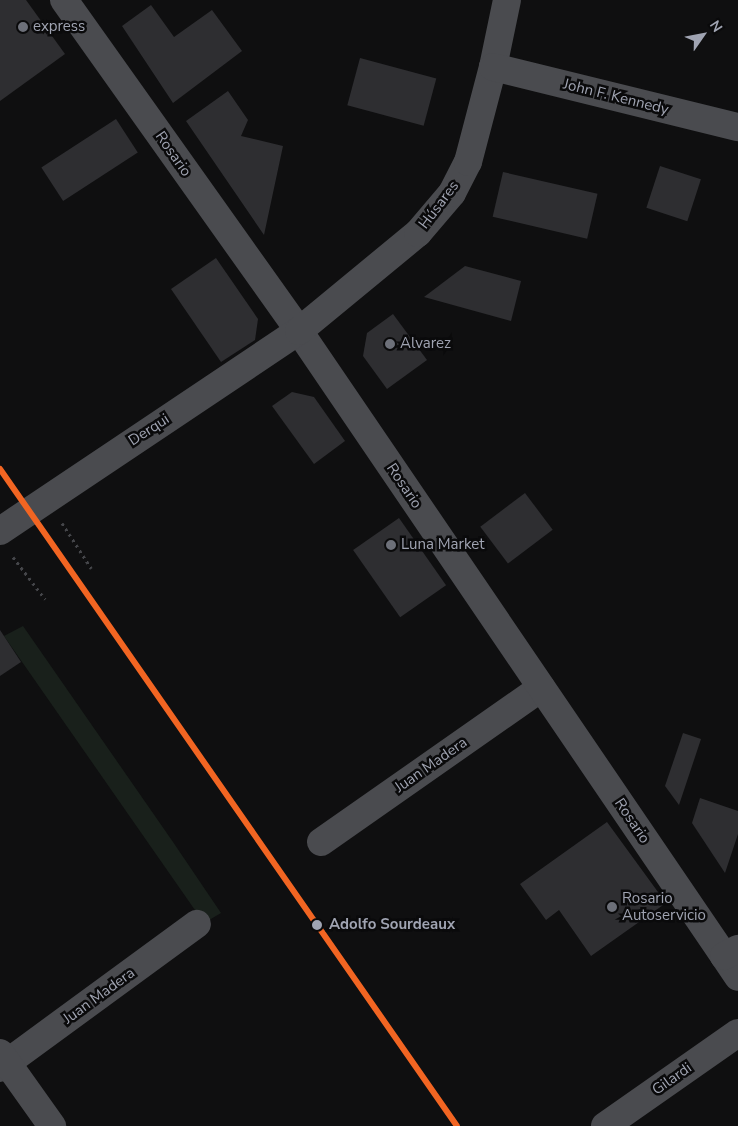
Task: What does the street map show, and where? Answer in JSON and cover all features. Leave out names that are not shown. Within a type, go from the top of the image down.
[{"type":"street","name":"Rosario","points":[[64,0],[299,331],[541,688],[733,961]]},
{"type":"street","name":"Húsares","points":[[299,331],[418,233],[452,193],[468,162],[493,68],[507,0]]},
{"type":"street","name":"John F. Kennedy","points":[[493,68],[738,127]]},
{"type":"street","name":"Derqui","points":[[3,539],[46,497],[299,331]]},
{"type":"street","name":"Juan Madera","points":[[321,842],[541,688]]},
{"type":"street","name":"Juan Madera","points":[[2,1061],[197,924]]},
{"type":"street","name":"Gilardi","points":[[605,1126],[738,1033]]},
{"type":"street","points":[[2,1061],[52,1126]]},
{"type":"path","points":[[46,497],[91,568]]},
{"type":"path","points":[[3,539],[45,599]]},
{"type":"shaded area","points":[[23,626],[221,913],[204,923],[4,636]]},
{"type":"building","name":"express","points":[[0,0],[26,0],[65,54],[0,101]]},
{"type":"building","points":[[151,5],[174,37],[212,10],[242,51],[173,103],[122,26]]},
{"type":"building","points":[[360,58],[436,78],[424,126],[347,105]]},
{"type":"building","points":[[228,91],[248,120],[241,136],[283,146],[264,235],[186,121]]},
{"type":"building","points":[[116,119],[138,153],[63,201],[41,167]]},
{"type":"building","points":[[660,166],[701,179],[687,221],[646,208]]},
{"type":"building","points":[[503,172],[598,194],[587,239],[493,217]]},
{"type":"building","points":[[216,258],[258,319],[255,340],[221,362],[171,289]]},
{"type":"building","points":[[465,266],[521,281],[511,321],[424,297]]},
{"type":"building","name":"Alvarez","points":[[393,314],[427,360],[387,389],[363,356],[367,333]]},
{"type":"building","points":[[292,392],[314,397],[345,441],[314,464],[272,406]]},
{"type":"building","points":[[525,493],[553,530],[508,563],[480,527]]},
{"type":"building","points":[[399,518],[446,585],[400,617],[353,550]]},
{"type":"building","points":[[0,630],[21,662],[0,676]]},
{"type":"building","points":[[683,733],[701,739],[679,805],[665,786]]},
{"type":"building","points":[[700,798],[738,811],[738,834],[725,873],[692,823]]},
{"type":"building","points":[[607,822],[666,903],[591,956],[559,910],[546,920],[520,884]]},
{"type":"transit line","points":[[0,469],[457,1126]]},
{"type":"place","name":"express","points":[[23,27]]},
{"type":"place","name":"Alvarez","points":[[390,344]]},
{"type":"place","name":"Luna Market","points":[[391,545]]},
{"type":"place","name":"Rosario Autoservicio","points":[[612,907]]},
{"type":"place","name":"Adolfo Sourdeaux","points":[[317,925]]}]
